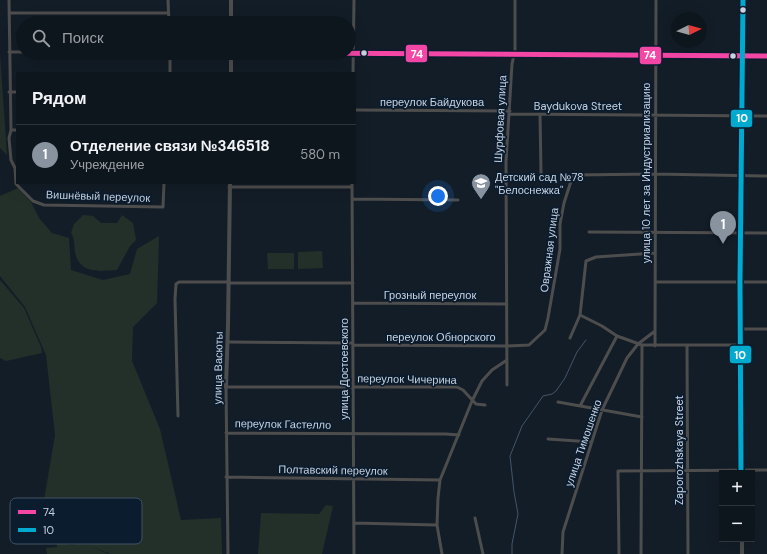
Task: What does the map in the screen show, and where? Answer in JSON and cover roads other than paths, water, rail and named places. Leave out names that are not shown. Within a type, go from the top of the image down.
[{"type":"street","points":[[9,0],[9,92],[11,130],[9,138],[11,160],[16,168]]},
{"type":"street","points":[[9,13],[168,13],[168,0]]},
{"type":"street","points":[[231,16],[232,0]]},
{"type":"street","points":[[354,0],[354,16]]},
{"type":"street","name":"Шурфовая улица","points":[[507,385],[506,162],[515,50],[515,0]]},
{"type":"street","name":"улица 10 лет за Индустриализацию","points":[[655,346],[656,0]]},
{"type":"street","points":[[741,470],[740,282],[743,0]]},
{"type":"street","points":[[9,52],[16,52]]},
{"type":"street","points":[[356,53],[767,56]]},
{"type":"street","points":[[170,60],[170,72]]},
{"type":"street","points":[[231,60],[231,72]]},
{"type":"street","points":[[353,60],[353,72]]},
{"type":"street","points":[[9,92],[16,92]]},
{"type":"street","name":"переулок Байдукова","points":[[356,110],[510,113]]},
{"type":"street","name":"Baydukova Street","points":[[510,113],[767,116]]},
{"type":"street","points":[[540,114],[541,173]]},
{"type":"street","points":[[11,130],[16,130]]},
{"type":"street","name":"Вишнёвый переулок","points":[[16,168],[16,184],[33,201],[44,205],[163,207],[164,184]]},
{"type":"street","points":[[655,174],[767,176]]},
{"type":"street","name":"Овражная улица","points":[[529,345],[545,330],[560,249],[560,224],[564,203],[573,175],[655,174]]},
{"type":"street","points":[[230,185],[266,187],[352,187]]},
{"type":"street","name":"улица Васюты","points":[[228,554],[226,387],[230,185]]},
{"type":"street","name":"улица Достоевского","points":[[352,187],[354,554]]},
{"type":"street","points":[[352,199],[458,200]]},
{"type":"street","points":[[589,232],[767,233]]},
{"type":"street","points":[[570,338],[580,315],[586,261],[596,257],[655,253]]},
{"type":"street","points":[[178,416],[175,299],[176,284],[179,282],[352,283]]},
{"type":"street","points":[[655,282],[767,282]]},
{"type":"street","name":"Грозный переулок","points":[[353,303],[507,304]]},
{"type":"street","points":[[580,315],[602,326],[617,336],[640,344],[655,346],[741,345]]},
{"type":"street","points":[[740,329],[767,329]]},
{"type":"street","name":"улица Тимошенко","points":[[562,554],[563,532],[602,410],[627,358],[655,331]]},
{"type":"street","name":"улица Тимошенко","points":[[580,406],[617,336]]},
{"type":"street","name":"переулок Обнорского","points":[[228,342],[507,346],[529,345]]},
{"type":"street","points":[[640,344],[642,417],[642,554]]},
{"type":"street","name":"Zaporozhskaya Street","points":[[687,345],[688,554]]},
{"type":"street","points":[[442,554],[437,525],[440,480],[472,401],[482,381],[492,370],[507,360]]},
{"type":"street","name":"переулок Чичерина","points":[[226,387],[457,387],[463,390],[476,404],[485,405]]},
{"type":"street","points":[[558,402],[642,417]]},
{"type":"street","name":"переулок Гастелло","points":[[226,433],[459,435]]},
{"type":"street","points":[[548,439],[581,440],[592,442]]},
{"type":"street","points":[[755,471],[767,470]]},
{"type":"street","points":[[619,554],[618,471],[719,471]]},
{"type":"street","name":"Полтавский переулок","points":[[226,477],[440,480]]},
{"type":"street","points":[[475,518],[483,554]]},
{"type":"street","points":[[354,523],[437,525]]},
{"type":"street","points":[[742,542],[742,554]]},
{"type":"waterway","points":[[512,554],[512,544],[518,514],[510,456],[522,426],[543,396],[552,394],[556,391],[565,378],[577,352],[586,340]]},
{"type":"place","name":"Детский сад №78 \"Белоснежка\"","points":[[481,200]]},
{"type":"place","name":"Отделение связи №346518","points":[[723,244]]}]
